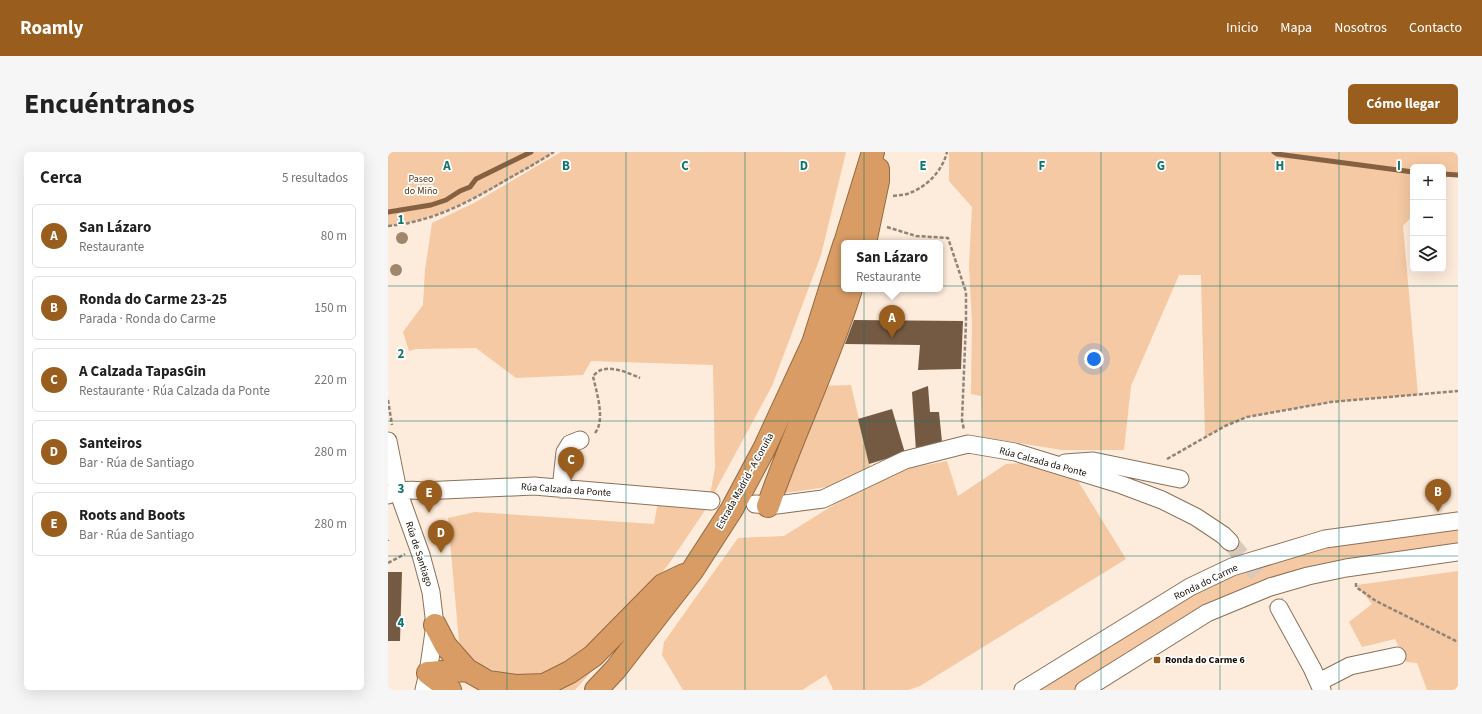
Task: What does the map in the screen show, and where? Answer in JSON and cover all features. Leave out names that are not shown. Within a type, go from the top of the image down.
[{"type":"highway","name":"Estrada Madrid - A Coruña","points":[[845,240],[873,152]]},
{"type":"highway","points":[[866,240],[876,191],[879,152]]},
{"type":"highway","name":"Estrada Madrid - A Coruña","points":[[596,690],[615,670],[692,571],[732,510],[764,449],[813,343],[841,254]]},
{"type":"highway","points":[[762,505],[784,460],[816,382],[850,292]]},
{"type":"highway","points":[[435,625],[446,646],[467,670],[488,682],[516,686],[544,685],[570,672],[593,656],[663,585],[692,571]]},
{"type":"highway","points":[[426,682],[467,670]]},
{"type":"highway","points":[[426,682],[439,683],[450,690]]},
{"type":"street","points":[[561,489],[565,452],[570,444],[580,440]]},
{"type":"street","points":[[388,441],[391,489]]},
{"type":"street","name":"Rúa Calzada da Ponte","points":[[762,505],[777,506],[823,498],[905,460],[968,444],[1015,452],[1122,485],[1162,500],[1196,517],[1223,535],[1230,542]]},
{"type":"street","points":[[1057,464],[1093,461],[1180,479]]},
{"type":"street","name":"Rúa Calzada da Ponte","points":[[391,489],[410,489],[422,491],[534,486],[711,501]]},
{"type":"street","name":"Rúa de Santiago","points":[[391,489],[422,555],[431,592],[435,625],[426,682]]},
{"type":"street","name":"Ronda do Carme","points":[[1023,690],[1190,587],[1232,567],[1325,539],[1458,521]]},
{"type":"street","points":[[1090,688],[1207,613],[1270,587],[1346,568],[1458,552]]},
{"type":"street","points":[[1279,608],[1320,686],[1350,666],[1397,656]]},
{"type":"path","points":[[388,226],[434,216],[468,202],[554,152]]},
{"type":"path","points":[[876,191],[893,196],[912,193],[925,185],[935,175],[942,166],[947,152]]},
{"type":"path","points":[[870,219],[887,227],[916,236],[948,238],[966,292],[962,420],[968,444]]},
{"type":"path","points":[[580,440],[592,435],[598,429],[600,407],[593,376],[601,370],[614,370],[630,373],[640,378]]},
{"type":"path","points":[[1147,471],[1224,426],[1247,417],[1331,402],[1458,391]]},
{"type":"path","points":[[388,562],[398,557]]},
{"type":"path","points":[[1356,587],[1376,601],[1458,642]]},
{"type":"green space","name":"Paseo do Miño","points":[[388,152],[554,152],[496,187],[453,208],[431,216],[388,226]]},
{"type":"green space","points":[[561,152],[846,152],[821,255],[772,386],[713,495],[710,495],[715,468],[713,365],[591,361],[583,375],[516,378],[476,348],[416,349],[409,351],[403,332],[423,305],[425,270],[432,223],[474,203]]},
{"type":"green space","points":[[949,152],[1458,152],[1458,175],[1449,175],[1446,178],[1446,164],[1410,164],[1410,218],[1403,226],[1418,395],[1331,402],[1247,417],[1225,426],[1205,437],[1201,275],[1179,275],[1131,386],[1124,450],[1062,450],[982,437],[981,396],[971,394],[972,322],[969,266],[972,207],[949,181]]},
{"type":"green space","points":[[851,385],[870,467],[833,486],[785,493],[781,481],[820,386]]},
{"type":"green space","points":[[947,461],[958,496],[1006,464],[1023,463],[1078,481],[1126,559],[920,686],[908,690],[832,690],[833,689],[826,675],[802,690],[683,690],[662,655],[664,642],[738,538],[784,536],[840,501],[906,469]]},
{"type":"green space","points":[[658,502],[708,506],[668,565],[649,588],[595,641],[563,665],[534,677],[515,678],[472,662],[459,642],[448,518],[475,512],[654,524]]},
{"type":"green space","points":[[1458,526],[1458,547],[1303,573],[1118,662],[1074,690],[1041,690],[1175,604],[1236,574],[1309,552],[1363,541]]},
{"type":"green space","points":[[1458,571],[1458,690],[1427,690],[1417,663],[1406,662],[1395,639],[1362,647],[1349,622],[1372,604],[1357,585]]},
{"type":"green space","points":[[620,639],[575,690],[540,690]]},
{"type":"building","points":[[854,320],[963,321],[961,369],[918,370],[920,345],[845,344]]},
{"type":"building","points":[[928,386],[930,412],[939,412],[942,442],[916,451],[912,392]]},
{"type":"building","points":[[892,409],[905,453],[869,464],[858,419]]},
{"type":"building","points":[[388,572],[402,572],[400,641],[388,641]]},
{"type":"waterway","points":[[388,212],[431,205],[446,200],[460,191],[470,187],[476,179],[531,152]]},
{"type":"waterway","points":[[1274,152],[1277,154],[1410,172]]},
{"type":"waterway","points":[[1446,174],[1458,175]]},
{"type":"tunnel","points":[[1230,542],[1258,575],[1279,608]]},
{"type":"place","name":"San Lázaro","points":[[892,338]]},
{"type":"place","name":"A Calzada TapasGin","points":[[571,480]]},
{"type":"place","name":"Ronda do Carme 23-25","points":[[1438,512]]},
{"type":"place","name":"Roots and Boots","points":[[429,513]]},
{"type":"place","name":"Santeiros","points":[[441,553]]},
{"type":"place","name":"Ronda do Carme 6","points":[[1157,660]]}]
